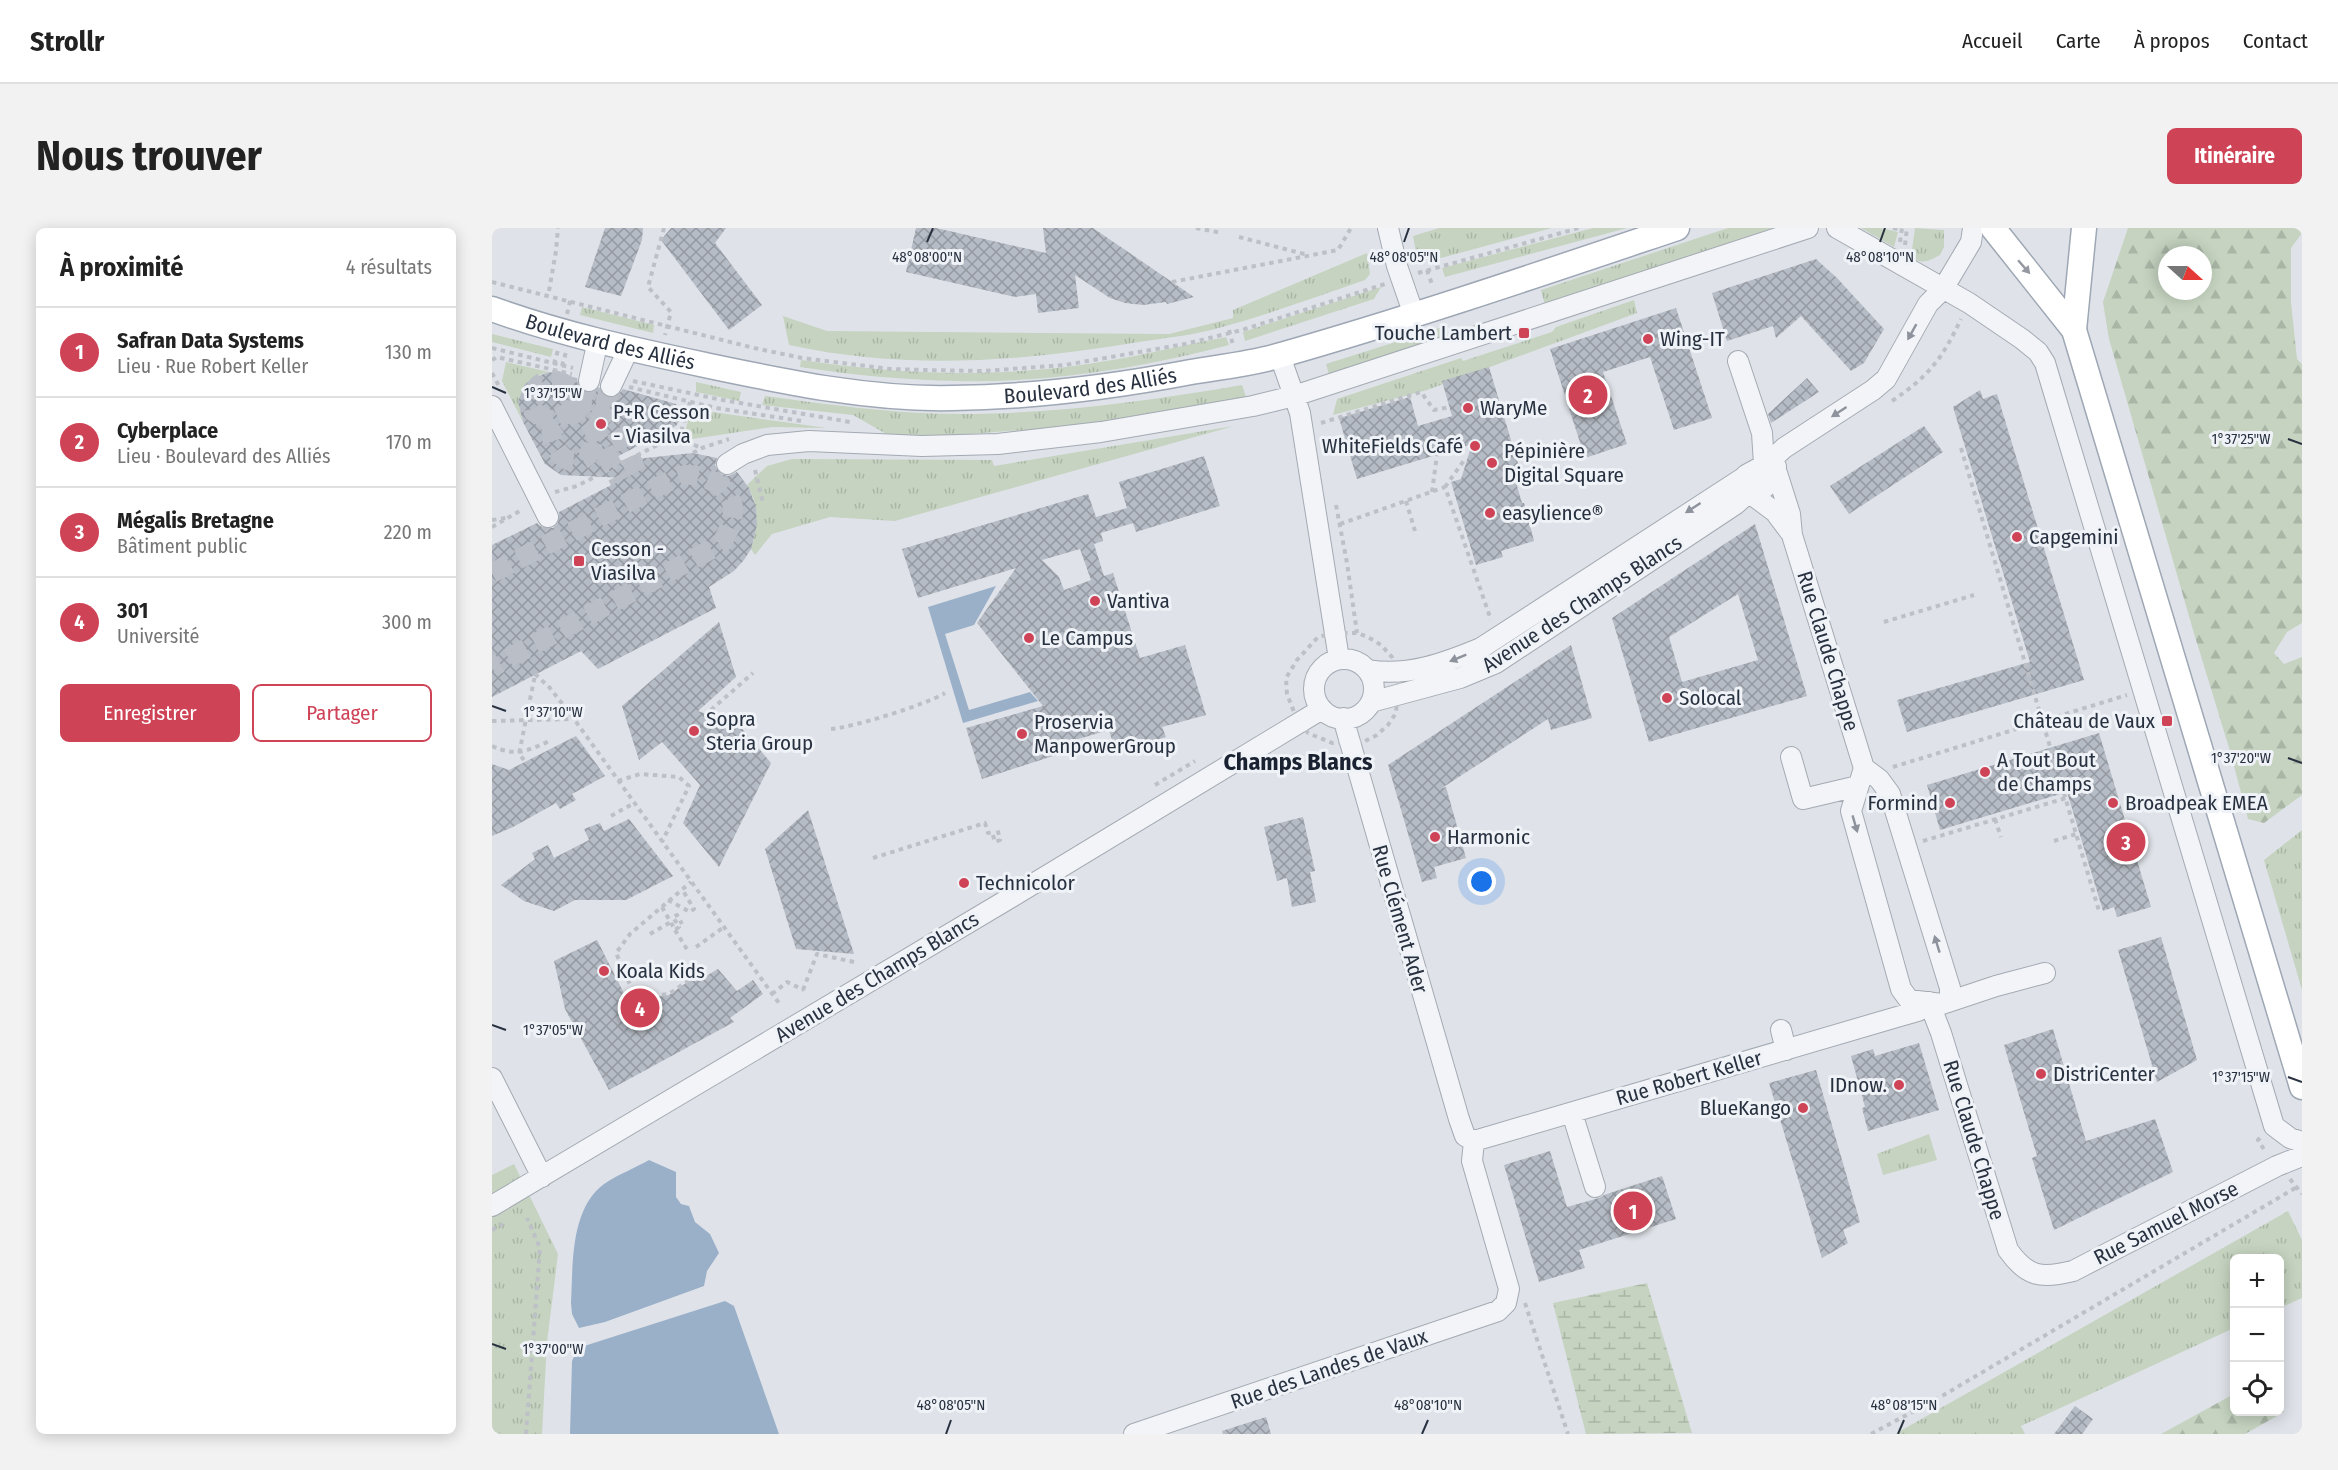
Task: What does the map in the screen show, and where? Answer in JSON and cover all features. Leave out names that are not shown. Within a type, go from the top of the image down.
[{"type":"main road","name":"Boulevard des Alliés","points":[[492,309],[520,319],[629,348],[797,384],[884,395],[952,398],[1104,387],[1280,356],[1414,315],[1677,228]]},
{"type":"main road","points":[[1993,228],[2074,330],[2302,1087]]},
{"type":"main road","points":[[2074,330],[2084,228]]},
{"type":"street","points":[[1388,228],[1401,278],[1414,315]]},
{"type":"street","points":[[728,464],[743,454],[766,444],[809,441],[922,446],[998,444],[1101,432],[1253,406],[1294,396],[1808,228]]},
{"type":"street","points":[[1837,228],[1943,289],[2022,339],[2038,352],[2046,363],[2274,1126],[2290,1138],[2302,1142]]},
{"type":"street","points":[[1747,488],[1764,488],[1770,467],[1784,448],[1873,390],[1886,379],[1928,304],[1943,289],[1971,242],[1973,228]]},
{"type":"street","points":[[590,377],[598,340]]},
{"type":"street","points":[[613,382],[629,348]]},
{"type":"street","points":[[1280,356],[1302,428],[1339,659]]},
{"type":"street","name":"Rue Claude Chappe","points":[[1738,361],[1762,433],[1770,467],[1790,514],[1792,535],[1864,776],[1851,811],[1901,989],[1908,1000],[1942,1004],[1950,1001],[1950,988],[1890,794],[1879,779],[1864,776]]},
{"type":"street","points":[[492,406],[537,509]]},
{"type":"street","name":"Rue Claude Chappe","points":[[1747,488],[1775,512],[1792,535]]},
{"type":"street","name":"Avenue des Champs Blancs","points":[[1368,670],[1385,673],[1399,672],[1449,661],[1481,648],[1747,488]]},
{"type":"street","name":"Avenue des Champs Blancs","points":[[1371,702],[1460,678],[1496,663],[1736,504],[1747,488]]},
{"type":"street","points":[[1339,659],[1352,660],[1368,670],[1373,682],[1371,702],[1359,714],[1343,718],[1332,716],[1322,709],[1315,693],[1316,680],[1327,664],[1339,659]]},
{"type":"street","name":"Avenue des Champs Blancs","points":[[492,1206],[1322,709]]},
{"type":"street","name":"Rue Clément Ader","points":[[1343,718],[1459,1119],[1465,1136],[1474,1141]]},
{"type":"street","points":[[1791,757],[1803,799],[1864,776]]},
{"type":"street","points":[[1950,1001],[2044,973]]},
{"type":"street","name":"Rue Claude Chappe","points":[[1929,1002],[1941,1033],[2008,1250],[2028,1272]]},
{"type":"street","name":"Rue Robert Keller","points":[[1474,1141],[1918,1011],[1929,1002]]},
{"type":"street","points":[[1781,1030],[1786,1050]]},
{"type":"street","points":[[492,1078],[542,1177]]},
{"type":"street","points":[[1572,1113],[1595,1187]]},
{"type":"street","points":[[1474,1141],[1473,1161],[1509,1289]]},
{"type":"street","name":"Rue Samuel Morse","points":[[2028,1272],[2043,1276],[2056,1276],[2073,1271],[2277,1166],[2302,1156]]},
{"type":"street","name":"Rue des Landes de Vaux","points":[[1134,1434],[1498,1311],[1506,1303],[1509,1289]]},
{"type":"path","points":[[549,291],[558,228]]},
{"type":"path","points":[[664,228],[648,287],[671,312],[669,321]]},
{"type":"path","points":[[1196,228],[1222,233]]},
{"type":"path","points":[[1172,282],[1338,250],[1351,228]]},
{"type":"path","points":[[492,282],[802,358],[890,369],[984,371],[1065,365],[1185,344],[1242,330],[1401,278],[1579,228]]},
{"type":"path","points":[[1893,228],[1904,229],[1900,251]]},
{"type":"path","points":[[1239,237],[1310,255]]},
{"type":"path","points":[[492,348],[590,377]]},
{"type":"path","points":[[492,360],[497,357],[590,377]]},
{"type":"path","points":[[613,382],[690,402],[806,422]]},
{"type":"path","points":[[613,382],[854,423]]},
{"type":"path","points":[[1318,424],[1421,392],[1434,410],[1450,407]]},
{"type":"path","points":[[492,520],[537,509],[561,489],[577,486],[681,432],[690,402]]},
{"type":"path","points":[[673,436],[702,448]]},
{"type":"path","points":[[1961,448],[2099,911]]},
{"type":"path","points":[[1432,492],[1437,454]]},
{"type":"path","points":[[1340,524],[1445,487],[1466,459]]},
{"type":"path","points":[[1445,487],[1497,638]]},
{"type":"path","points":[[518,500],[537,509]]},
{"type":"path","points":[[1335,501],[1357,633]]},
{"type":"path","points":[[1406,501],[1415,531]]},
{"type":"path","points":[[492,527],[510,517]]},
{"type":"path","points":[[1884,622],[1974,595]]},
{"type":"path","points":[[1334,633],[1357,633],[1381,645],[1392,657],[1399,672],[1396,713],[1377,735],[1365,741],[1349,744],[1332,743],[1308,733],[1300,722],[1287,694],[1286,678],[1307,647],[1318,638],[1334,633]]},
{"type":"path","points":[[711,710],[753,673]]},
{"type":"path","points":[[519,754],[535,674],[550,688],[574,719],[781,1006]]},
{"type":"path","points":[[1864,776],[2143,692]]},
{"type":"path","points":[[831,729],[936,699],[945,693]]},
{"type":"path","points":[[492,721],[574,719]]},
{"type":"path","points":[[492,746],[505,752],[519,754],[550,741]]},
{"type":"path","points":[[519,754],[524,760]]},
{"type":"path","points":[[618,781],[640,774],[680,777],[689,786],[662,842]]},
{"type":"path","points":[[1907,846],[2066,798]]},
{"type":"path","points":[[611,816],[634,803]]},
{"type":"path","points":[[1995,819],[2001,837]]},
{"type":"path","points":[[873,858],[985,823],[988,833],[992,832],[995,842],[1000,840],[997,827]]},
{"type":"path","points":[[2055,841],[2076,834]]},
{"type":"path","points":[[691,882],[630,934],[616,953],[636,998],[669,994],[678,985],[695,976]]},
{"type":"path","points":[[668,900],[690,912],[694,909],[682,889]]},
{"type":"path","points":[[662,907],[688,951]]},
{"type":"path","points":[[675,930],[679,927],[673,917],[677,915],[682,924]]},
{"type":"path","points":[[650,934],[670,922]]},
{"type":"path","points":[[696,947],[724,927]]},
{"type":"path","points":[[772,994],[787,982],[804,990],[817,954],[854,962]]},
{"type":"path","points":[[1871,1434],[1942,1396],[2297,1188]]},
{"type":"path","points":[[526,1434],[540,1248],[527,1218]]},
{"type":"path","points":[[1509,1289],[1525,1303],[1568,1434]]},
{"type":"green space","points":[[1439,228],[1552,228],[1430,261],[1417,257],[1413,236]]},
{"type":"green space","points":[[1593,228],[1627,228],[1445,277],[1442,268]]},
{"type":"green space","points":[[1728,228],[1773,228],[1545,305],[1541,290]]},
{"type":"green space","points":[[1861,228],[1880,228],[1898,232],[1894,247]]},
{"type":"green space","points":[[1915,228],[1944,230],[1944,247],[1940,255],[1926,261],[1919,261],[1911,257]]},
{"type":"green space","points":[[2128,228],[2302,228],[2302,233],[2291,248],[2291,302],[2297,359],[2302,364],[2302,623],[2287,632],[2274,653],[2284,664],[2302,657],[2302,795],[2264,823],[2248,819],[2109,339],[2103,302]]},
{"type":"green space","points":[[1367,253],[1370,274],[1365,280],[1258,316],[1189,335],[1046,355],[1004,359],[918,360],[832,353],[789,345],[783,316],[827,331],[1169,334],[1233,318],[1233,310]]},
{"type":"green space","points":[[1381,287],[1374,299],[1245,341],[1243,332]]},
{"type":"green space","points":[[1634,300],[1637,313],[1427,390],[1333,415],[1337,399],[1461,358],[1463,361],[1552,332],[1556,327]]},
{"type":"green space","points":[[582,307],[654,325],[653,333],[580,315]]},
{"type":"green space","points":[[1443,327],[1445,336],[1329,375],[1326,364]]},
{"type":"green space","points":[[492,334],[553,349],[551,357],[492,342]]},
{"type":"green space","points":[[1226,337],[1229,345],[1163,361],[1060,377],[992,381],[918,380],[800,367],[801,360],[862,368],[924,372],[1015,371],[1091,364]]},
{"type":"green space","points":[[506,362],[549,372],[533,379],[523,390],[520,397],[520,413],[523,422],[502,381]]},
{"type":"green space","points":[[696,382],[741,392],[739,401],[696,392]]},
{"type":"green space","points":[[1242,385],[1246,397],[1073,426],[931,437],[888,435],[853,415],[762,405],[765,396],[901,412],[1000,413],[1082,408]]},
{"type":"green space","points":[[691,409],[827,428],[772,427],[692,439],[685,432]]},
{"type":"green space","points":[[1234,426],[895,521],[830,517],[772,534],[755,555],[751,549],[755,532],[756,508],[747,485],[767,466],[792,459],[992,460],[994,466]]},
{"type":"green space","points":[[2302,830],[2302,990],[2264,860]]},
{"type":"green space","points":[[1929,1134],[1937,1160],[1883,1175],[1877,1154]]},
{"type":"green space","points":[[514,1164],[558,1254],[547,1342],[542,1434],[492,1434],[492,1175]]},
{"type":"green space","points":[[2288,1211],[2302,1240],[2302,1298],[2284,1306],[2284,1254],[2230,1254],[2230,1330],[2021,1426],[2025,1434],[1895,1434]]},
{"type":"green space","points":[[1647,1283],[1692,1433],[1586,1434],[1553,1303]]},
{"type":"green space","points":[[2230,1396],[2230,1416],[2277,1416],[2245,1434],[2161,1434]]},
{"type":"water","points":[[996,586],[974,625],[945,634],[969,710],[1030,692],[1038,701],[963,723],[928,607]]},
{"type":"water","points":[[649,1160],[676,1172],[676,1197],[681,1204],[689,1206],[695,1222],[710,1234],[719,1253],[707,1271],[704,1286],[605,1322],[579,1328],[572,1314],[572,1272],[579,1223],[585,1208],[604,1184]]},
{"type":"water","points":[[725,1301],[734,1306],[779,1434],[570,1434],[572,1361],[578,1348]]},
{"type":"building","points":[[605,228],[643,228],[642,240],[621,296],[585,287]]},
{"type":"building","points":[[671,228],[726,228],[715,243],[762,305],[729,330],[661,240]]},
{"type":"building","points":[[916,228],[936,228],[1046,253],[1043,228],[1093,228],[1194,297],[1167,304],[1166,302],[1143,305],[1125,303],[1110,298],[1075,275],[1079,308],[1038,313],[1036,294],[1015,297],[906,272]]},
{"type":"building","points":[[1816,259],[1837,278],[1884,329],[1864,363],[1851,371],[1801,316],[1776,338],[1773,326],[1727,341],[1712,293]]},
{"type":"building","points":[[1676,308],[1712,418],[1674,430],[1650,357],[1603,372],[1627,444],[1585,458],[1550,349]]},
{"type":"building","name":"Pépinière Digital Square","points":[[1489,367],[1520,470],[1513,472],[1534,541],[1501,551],[1503,557],[1476,565],[1451,482],[1461,479],[1472,444],[1357,479],[1339,418],[1410,397],[1418,426],[1452,416],[1442,381]]},
{"type":"building","name":"P+R Cesson - Viasilva","points":[[549,372],[577,378],[578,385],[586,393],[593,392],[599,387],[602,393],[611,398],[623,389],[676,404],[681,412],[676,426],[607,462],[693,453],[717,458],[715,465],[721,474],[728,476],[737,472],[749,488],[756,507],[757,525],[751,549],[744,560],[734,571],[709,587],[716,608],[598,669],[581,651],[492,697],[492,545],[537,523],[542,527],[553,528],[558,523],[559,512],[625,478],[561,475],[545,464],[523,422],[518,402],[524,385],[533,378]]},
{"type":"building","points":[[1807,378],[1819,392],[1771,423],[1768,414]]},
{"type":"building","name":"Capgemini","points":[[1980,390],[1983,399],[1997,394],[2084,680],[1907,732],[1897,700],[2030,662],[1953,407]]},
{"type":"building","points":[[1924,426],[1943,452],[1849,514],[1830,486]]},
{"type":"building","points":[[1204,456],[1220,506],[1136,532],[1133,523],[1101,533],[1103,541],[1094,544],[1104,576],[1113,573],[1140,658],[1185,645],[1206,715],[1162,727],[1166,737],[1116,753],[1109,730],[1078,739],[1081,747],[982,779],[966,728],[1043,706],[977,623],[1016,568],[918,598],[902,549],[1088,494],[1096,517],[1127,508],[1119,482]],"holes":[[[1080,549],[1091,580],[1064,590],[1059,577],[1042,560]]]},
{"type":"building","points":[[1755,524],[1807,696],[1649,742],[1612,618]],"holes":[[[1738,594],[1758,660],[1682,682],[1669,637]]]},
{"type":"building","points":[[719,622],[736,677],[698,711],[731,723],[734,719],[771,763],[719,867],[683,823],[700,785],[662,742],[639,760],[622,706]]},
{"type":"building","points":[[1571,645],[1592,718],[1551,730],[1548,719],[1442,788],[1446,787],[1466,858],[1434,867],[1437,878],[1422,882],[1388,765]]},
{"type":"building","points":[[2099,733],[2151,907],[2117,917],[2114,907],[2103,911],[2067,792],[1940,830],[1927,785]]},
{"type":"building","points":[[576,736],[605,776],[572,794],[576,800],[560,809],[556,803],[492,836],[492,764],[509,770]]},
{"type":"building","points":[[808,810],[854,954],[796,949],[765,849]]},
{"type":"building","points":[[1303,817],[1315,871],[1310,872],[1316,902],[1292,907],[1287,878],[1277,881],[1264,827]]},
{"type":"building","points":[[629,819],[673,876],[626,900],[575,900],[554,911],[524,901],[501,885],[535,859],[532,853],[548,845],[554,858],[589,840],[584,829],[600,823],[604,831]]},
{"type":"building","points":[[2161,937],[2197,1060],[2157,1082],[2118,950]]},
{"type":"building","points":[[597,940],[628,1001],[669,995],[696,976],[699,980],[718,969],[737,991],[753,980],[763,994],[730,1018],[734,1022],[609,1090],[565,1009],[554,961]]},
{"type":"building","points":[[2053,1029],[2086,1141],[2155,1119],[2173,1172],[2054,1230],[2032,1158],[2037,1156],[2004,1045]]},
{"type":"building","points":[[1919,1043],[1939,1110],[1868,1131],[1862,1108],[1865,1107],[1851,1056],[1873,1049],[1875,1056]]},
{"type":"building","points":[[1816,1070],[1860,1222],[1843,1230],[1848,1243],[1822,1258],[1769,1083]]},
{"type":"building","points":[[1550,1151],[1567,1207],[1662,1176],[1676,1219],[1579,1250],[1585,1268],[1539,1282],[1504,1165]]},
{"type":"building","points":[[2075,1406],[2093,1419],[2082,1434],[2054,1434]]},
{"type":"building","points":[[1266,1417],[1271,1434],[1223,1434],[1222,1431]]},
{"type":"tunnel","points":[[589,381],[580,401],[575,406],[570,411],[557,419],[550,421],[534,412],[533,400],[540,384],[555,380],[564,383],[578,399],[620,481]]},
{"type":"tunnel","points":[[611,386],[605,405],[602,411],[600,417],[598,423],[596,430],[593,438],[589,454],[575,462],[557,451],[554,444],[552,429],[576,413],[585,410],[595,411],[603,415],[611,423],[637,472]]},
{"type":"tunnel","points":[[492,573],[682,476],[699,476],[714,482],[726,492],[733,505],[732,522],[721,544],[492,667]]},
{"type":"place","name":"Touche Lambert","points":[[1524,333]]},
{"type":"place","name":"Wing-IT","points":[[1648,339]]},
{"type":"place","name":"Cyberplace","points":[[1588,395]]},
{"type":"place","name":"WaryMe","points":[[1468,408]]},
{"type":"place","name":"P+R Cesson - Viasilva","points":[[601,424]]},
{"type":"place","name":"WhiteFields Café","points":[[1475,446]]},
{"type":"place","name":"Pépinière Digital Square","points":[[1492,463]]},
{"type":"place","name":"easylience®","points":[[1490,513]]},
{"type":"place","name":"Capgemini","points":[[2017,537]]},
{"type":"place","name":"Cesson - Viasilva","points":[[579,561]]},
{"type":"place","name":"Vantiva","points":[[1095,601]]},
{"type":"place","name":"Le Campus","points":[[1029,638]]},
{"type":"place","name":"Solocal","points":[[1667,698]]},
{"type":"place","name":"Château de Vaux","points":[[2167,721]]},
{"type":"place","name":"Sopra Steria Group","points":[[694,731]]},
{"type":"place","name":"Proservia ManpowerGroup","points":[[1022,734]]},
{"type":"place","name":"A Tout Bout de Champs","points":[[1985,772]]},
{"type":"place","name":"Formind","points":[[1950,803]]},
{"type":"place","name":"Broadpeak EMEA","points":[[2113,803]]},
{"type":"place","name":"Harmonic","points":[[1435,837]]},
{"type":"place","name":"Mégalis Bretagne","points":[[2126,842]]},
{"type":"place","name":"Technicolor","points":[[964,883]]},
{"type":"place","name":"Koala Kids","points":[[604,971]]},
{"type":"place","name":"301","points":[[640,1008]]},
{"type":"place","name":"DistriCenter","points":[[2041,1074]]},
{"type":"place","name":"IDnow.","points":[[1899,1085]]},
{"type":"place","name":"BlueKango","points":[[1803,1108]]},
{"type":"place","name":"Safran Data Systems","points":[[1633,1211]]},
{"type":"district","name":"Champs Blancs","points":[[1298,762]]}]
